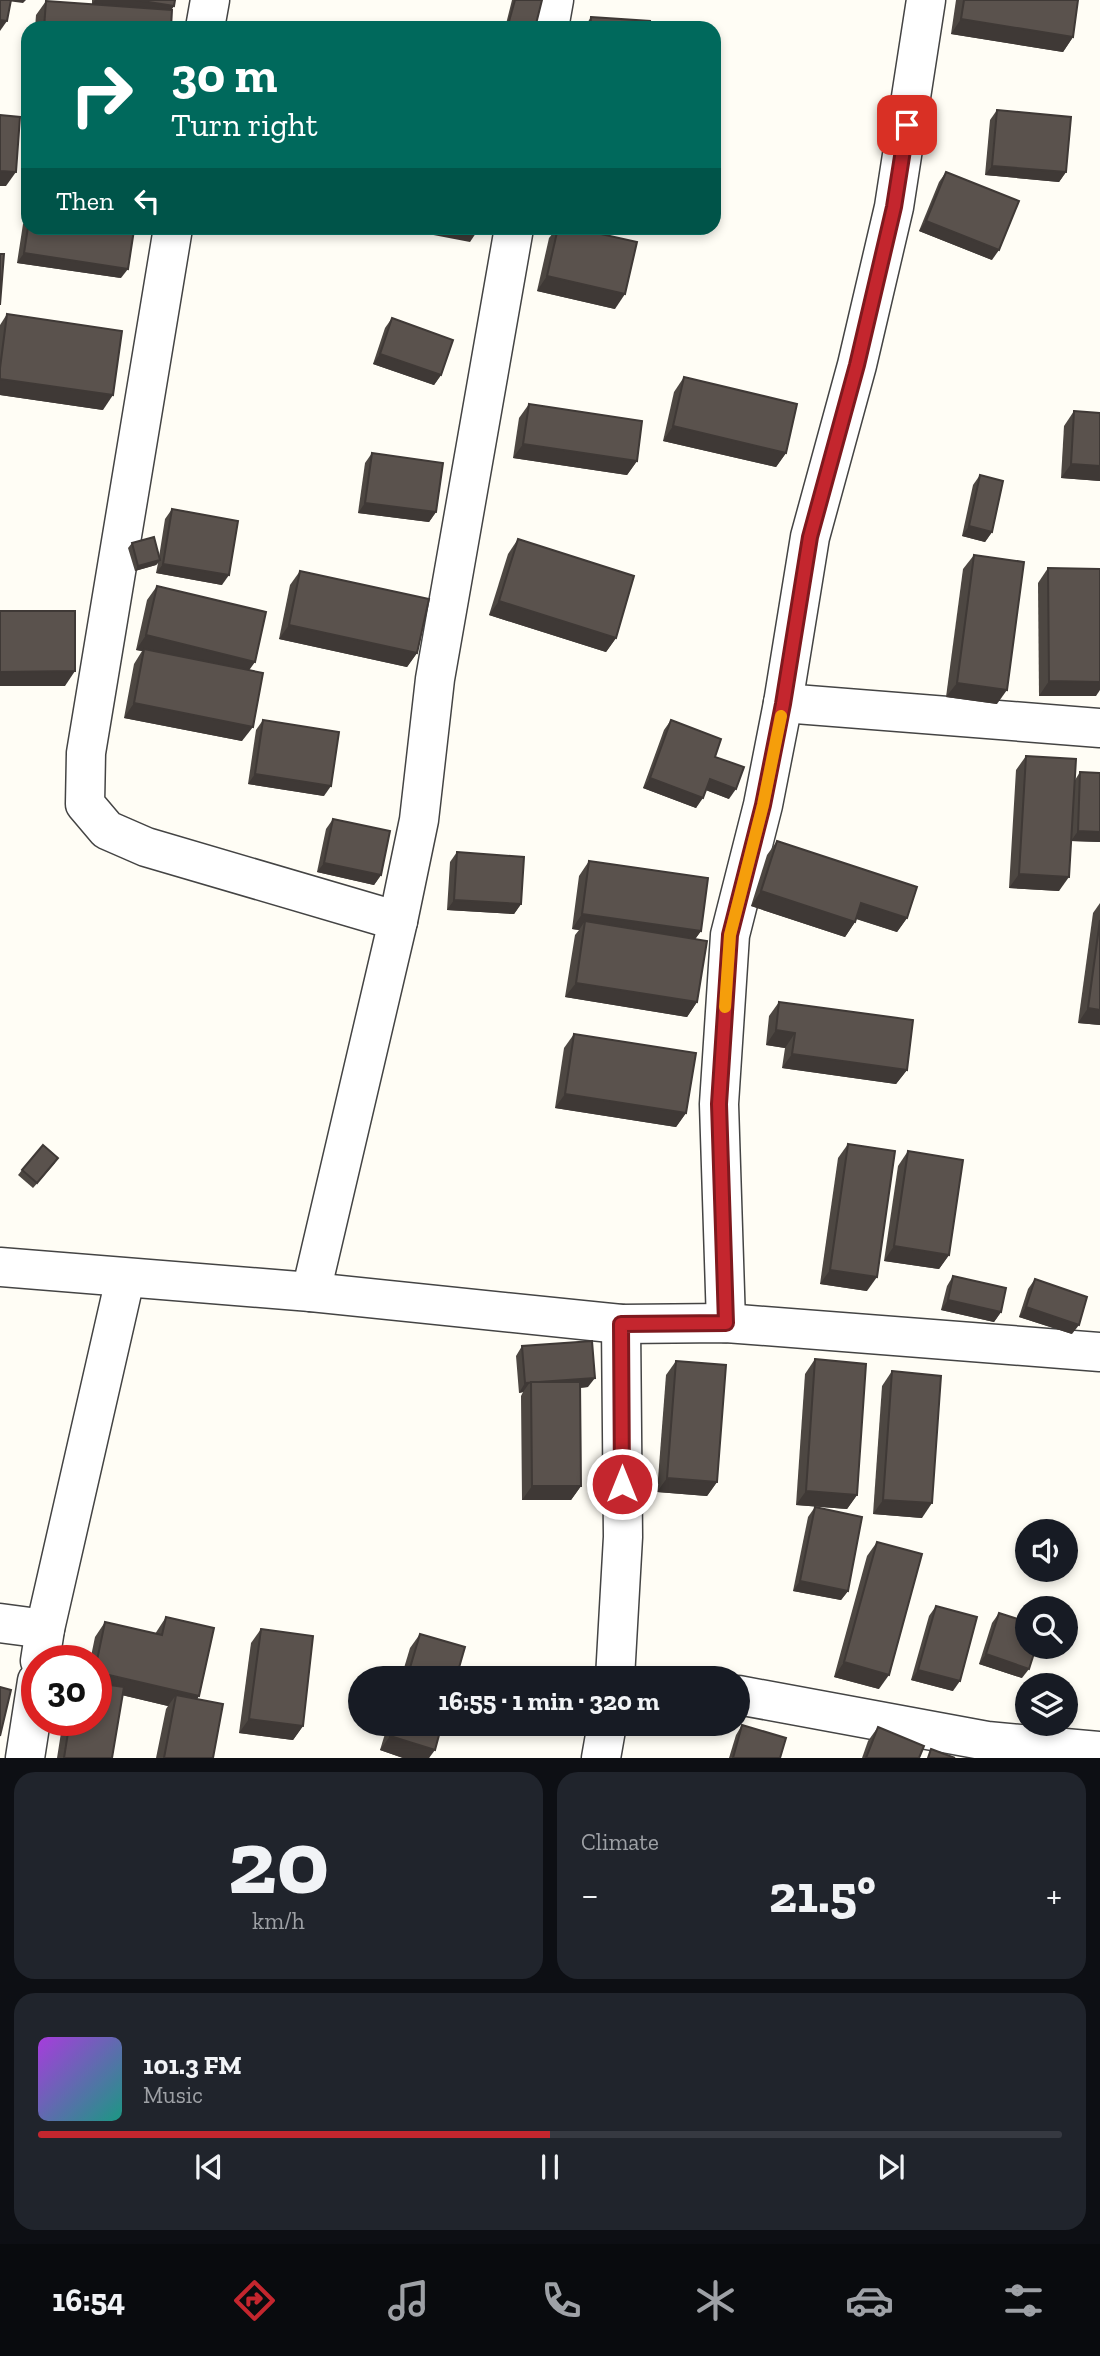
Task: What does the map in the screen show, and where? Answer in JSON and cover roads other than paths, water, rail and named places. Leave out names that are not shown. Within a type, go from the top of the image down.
[{"type":"street","points":[[206,21],[210,0]]},
{"type":"street","points":[[550,21],[554,0]]},
{"type":"street","points":[[726,1323],[719,1104],[730,935],[763,805],[783,704],[810,537],[857,365],[894,207],[926,0]]},
{"type":"street","points":[[172,235],[86,753],[85,804],[107,830],[146,846],[398,921]]},
{"type":"street","points":[[311,1292],[419,820],[435,679],[513,235]]},
{"type":"street","points":[[783,704],[1100,728]]},
{"type":"street","points":[[0,1267],[311,1292],[621,1324],[726,1323],[1100,1353]]},
{"type":"street","points":[[0,1623],[42,1645],[125,1279]]},
{"type":"street","points":[[621,1324],[625,1666]]},
{"type":"street","points":[[750,1698],[984,1749],[1100,1751]]},
{"type":"street","points":[[25,1758],[28,1736]]},
{"type":"street","points":[[601,1758],[605,1736]]}]
